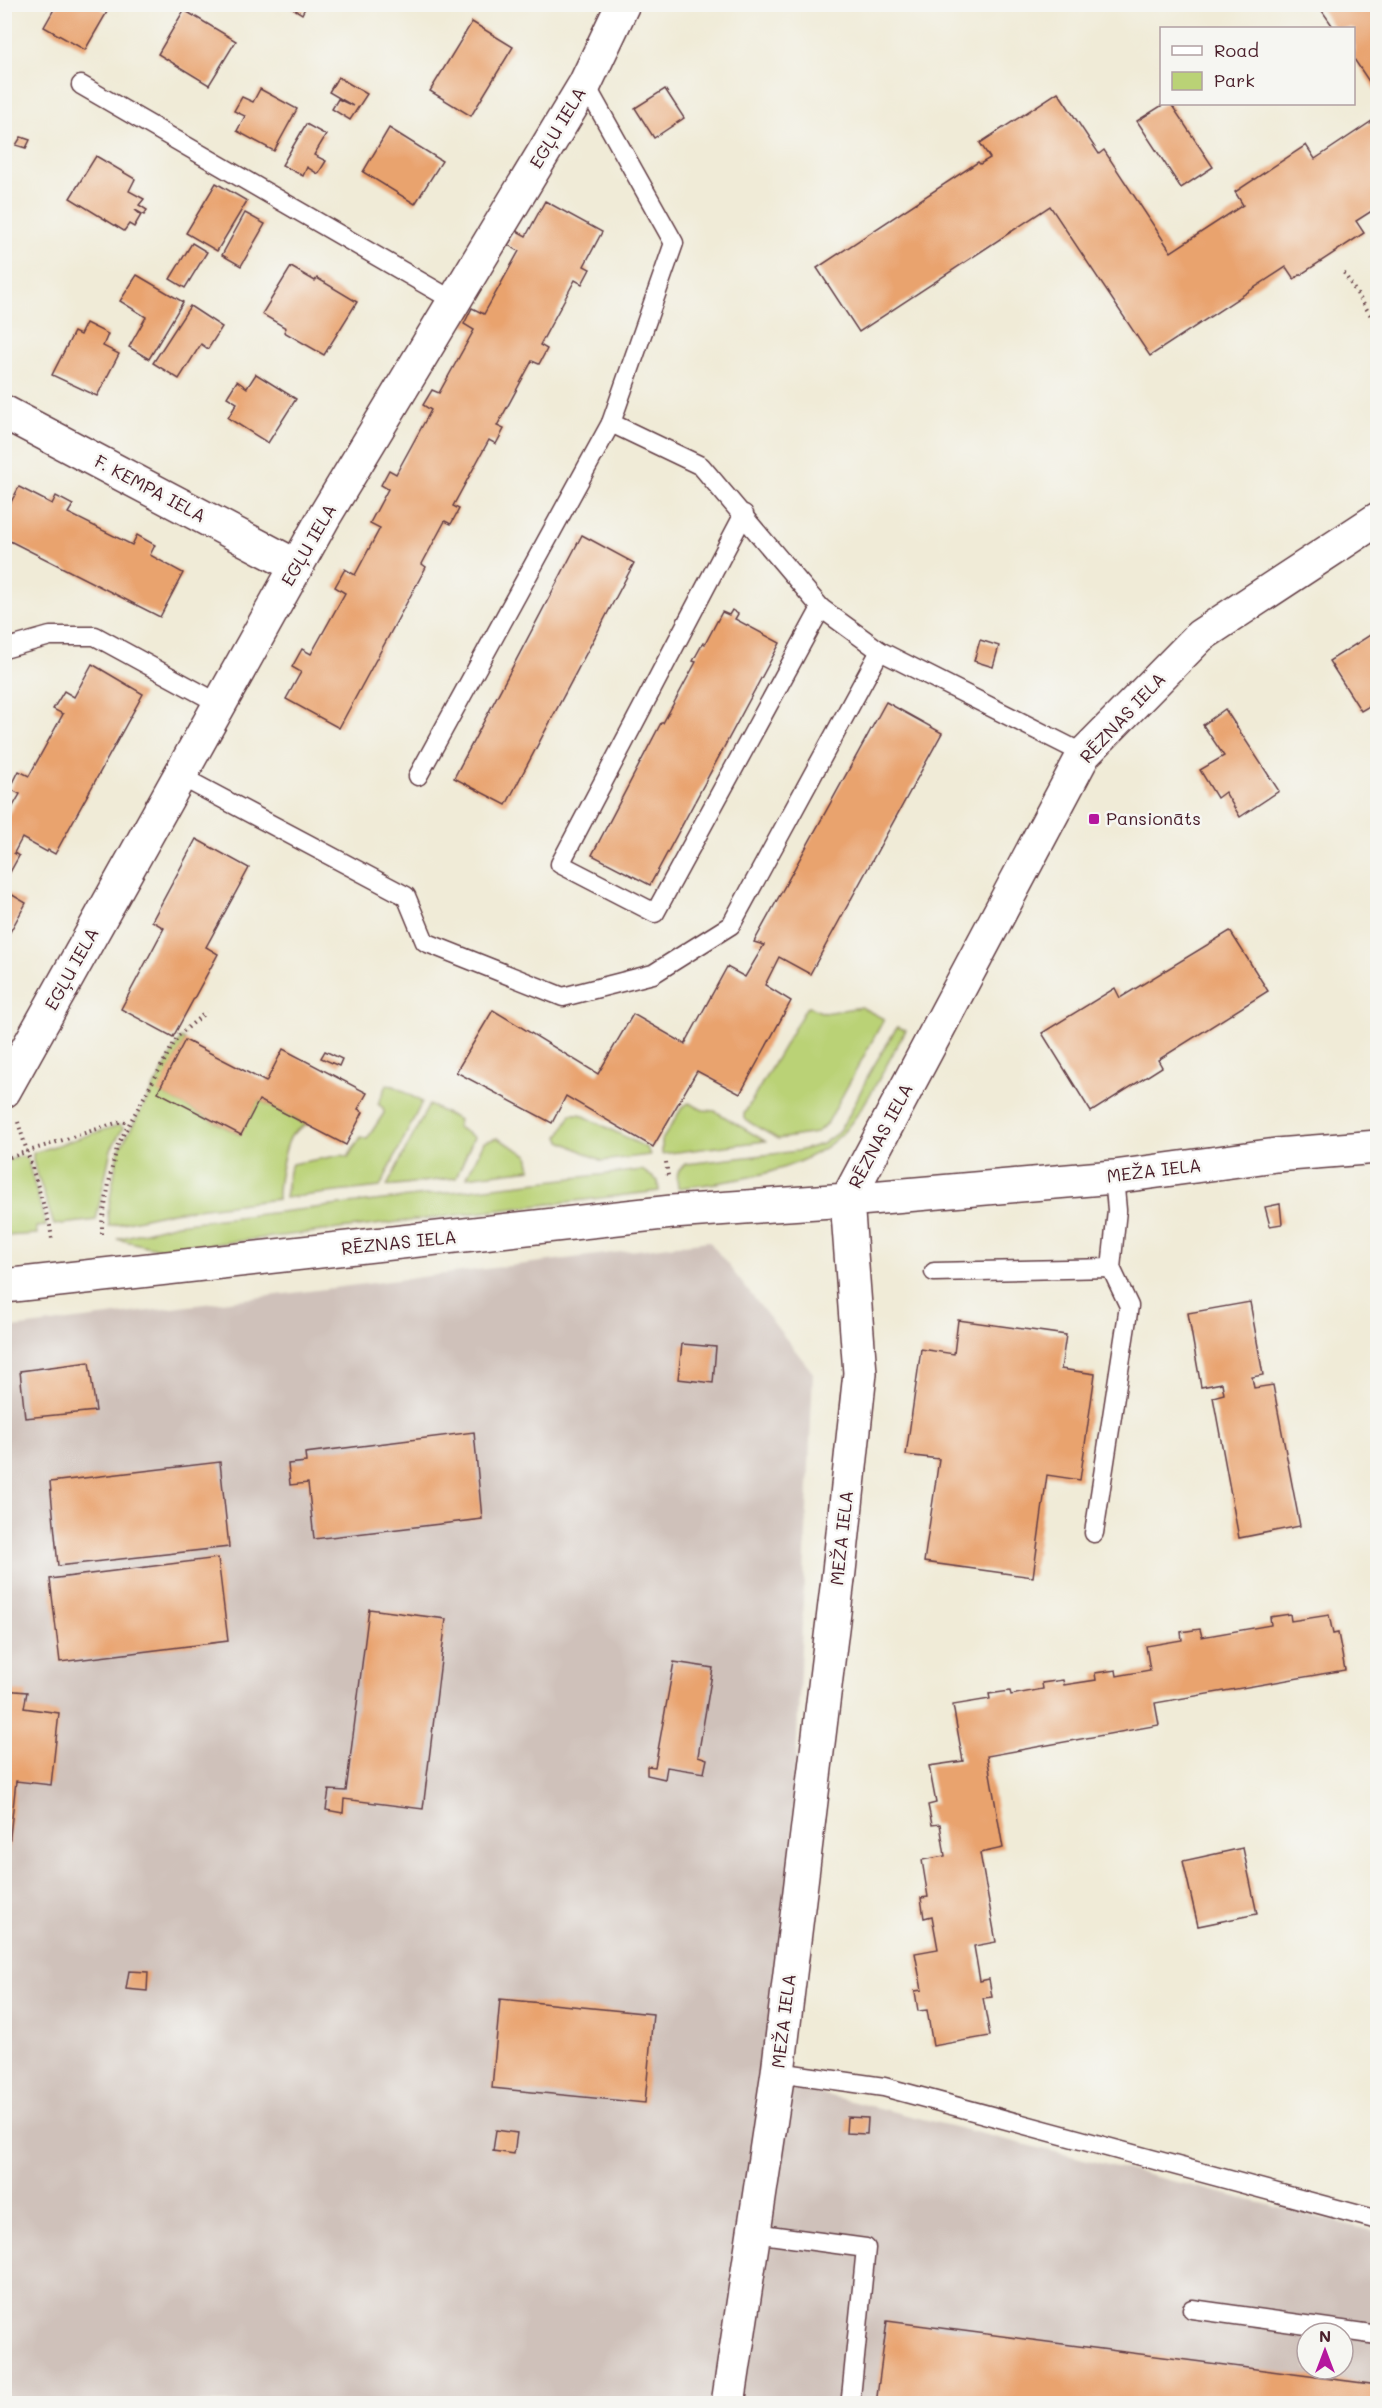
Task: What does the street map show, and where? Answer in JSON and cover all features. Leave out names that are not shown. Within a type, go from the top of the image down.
[{"type":"street","name":"EGĻU IELA","points":[[9,1105],[178,775],[218,703],[296,566],[585,84],[623,4]]},
{"type":"street","name":"F. KEMPA IELA","points":[[4,412],[296,566]]},
{"type":"street","name":"RĒZNAS IELA","points":[[4,1286],[672,1212],[847,1200],[1084,754],[1200,636],[1377,519]]},
{"type":"street","name":"MEŽA IELA","points":[[728,2403],[778,2072],[839,1571],[860,1373],[847,1200],[1114,1177],[1276,1155],[1377,1146]]},
{"type":"lane","points":[[418,776],[611,423],[674,243],[585,84]]},
{"type":"lane","points":[[81,85],[454,301]]},
{"type":"lane","points":[[611,423],[701,466],[744,514],[822,609],[880,651],[1084,754]]},
{"type":"lane","points":[[744,514],[560,864],[655,913],[822,609]]},
{"type":"lane","points":[[4,649],[50,636],[95,636],[218,703]]},
{"type":"lane","points":[[178,775],[406,896],[425,942],[563,996],[653,974],[731,925],[880,651]]},
{"type":"lane","points":[[1094,1533],[1129,1306],[1111,1268],[1117,1210],[1114,1177]]},
{"type":"lane","points":[[934,1272],[1111,1268]]},
{"type":"lane","points":[[778,2072],[884,2087],[1377,2220]]},
{"type":"lane","points":[[754,2233],[867,2248],[852,2397]]},
{"type":"lane","points":[[1192,2309],[1377,2335]]},
{"type":"path","points":[[1344,273],[1377,327]]},
{"type":"path","points":[[102,1234],[114,1152],[178,1036],[206,1012]]},
{"type":"path","points":[[9,1105],[20,1125],[52,1239]]},
{"type":"path","points":[[4,1159],[122,1121],[129,1123]]},
{"type":"shaded area","points":[[709,1241],[813,1373],[782,2084],[1377,2232],[1377,2403],[5,2403],[4,1329]]},
{"type":"green space","points":[[861,1007],[884,1019],[828,1122],[816,1133],[778,1139],[747,1121],[744,1114],[806,1008],[824,1013]]},
{"type":"green space","points":[[897,1027],[906,1030],[864,1105],[847,1128],[832,1143],[792,1165],[769,1172],[678,1188],[678,1171],[686,1164],[798,1151],[822,1144],[837,1133]]},
{"type":"green space","points":[[181,1038],[185,1040],[159,1092],[240,1135],[259,1100],[307,1125],[294,1132],[288,1142],[278,1199],[172,1212],[109,1226],[108,1212],[118,1152]]},
{"type":"green space","points":[[387,1085],[394,1086],[422,1102],[380,1187],[285,1198],[292,1164],[342,1155],[348,1157],[361,1137],[367,1139],[384,1113],[383,1108],[378,1104]]},
{"type":"green space","points":[[689,1103],[703,1110],[715,1111],[765,1141],[662,1154],[662,1140],[683,1106]]},
{"type":"green space","points":[[429,1105],[459,1120],[457,1127],[474,1137],[456,1178],[387,1186]]},
{"type":"green space","points":[[571,1114],[580,1114],[647,1148],[650,1155],[602,1161],[561,1141],[559,1137]]},
{"type":"green space","points":[[119,1125],[123,1128],[111,1149],[96,1220],[54,1225],[33,1161],[33,1153]]},
{"type":"green space","points":[[497,1138],[528,1155],[531,1169],[467,1177],[484,1142]]},
{"type":"green space","points":[[22,1156],[27,1158],[46,1226],[36,1227],[37,1234],[5,1236],[5,1161]]},
{"type":"green space","points":[[642,1170],[658,1181],[659,1191],[164,1250],[117,1239],[177,1224]]},
{"type":"building","points":[[57,4],[94,4],[107,12],[85,50],[44,27]]},
{"type":"building","points":[[286,4],[307,4],[302,14]]},
{"type":"building","points":[[1326,4],[1378,4],[1378,95],[1355,60],[1355,27],[1333,27],[1320,8]]},
{"type":"building","points":[[184,10],[236,41],[209,85],[158,54]]},
{"type":"building","points":[[472,22],[513,47],[471,116],[430,91]]},
{"type":"building","points":[[338,77],[367,94],[350,120],[332,109],[338,99],[353,106],[329,92]]},
{"type":"building","points":[[260,89],[297,109],[274,151],[237,131],[245,116],[234,111],[242,97],[253,102]]},
{"type":"building","points":[[665,89],[684,118],[654,138],[635,108]]},
{"type":"building","points":[[1058,92],[1099,154],[1104,150],[1171,252],[1243,205],[1235,192],[1306,145],[1315,159],[1378,117],[1378,207],[1356,221],[1364,233],[1294,279],[1286,267],[1150,356],[1050,206],[859,332],[817,268],[978,162],[980,164],[990,158],[980,143]]},
{"type":"building","points":[[1162,105],[1172,105],[1213,167],[1181,188],[1137,121]]},
{"type":"building","points":[[306,124],[326,135],[314,155],[326,161],[318,174],[307,167],[303,176],[282,165]]},
{"type":"building","points":[[389,128],[442,161],[415,204],[363,172]]},
{"type":"building","points":[[21,137],[30,140],[26,148],[16,145]]},
{"type":"building","points":[[96,156],[135,179],[129,191],[144,199],[139,205],[147,210],[144,215],[135,210],[141,215],[134,227],[129,224],[124,231],[70,198]]},
{"type":"building","points":[[216,183],[247,201],[217,251],[186,233]]},
{"type":"building","points":[[545,201],[602,232],[584,266],[590,269],[582,284],[575,280],[540,345],[547,349],[539,364],[532,361],[497,426],[504,429],[496,444],[489,440],[453,506],[459,509],[451,524],[445,521],[422,564],[426,567],[339,728],[286,699],[301,672],[292,667],[302,649],[311,654],[345,593],[335,587],[345,569],[355,575],[380,528],[370,523],[388,489],[381,485],[389,470],[396,474],[431,410],[423,405],[432,390],[439,393],[474,330],[464,324],[472,308],[484,314],[519,251],[508,245],[517,231],[526,236]]},
{"type":"building","points":[[245,213],[265,224],[241,266],[222,255]]},
{"type":"building","points":[[192,243],[207,252],[185,288],[170,279]]},
{"type":"building","points":[[291,267],[315,281],[317,278],[357,302],[324,355],[284,332],[286,328],[262,314]]},
{"type":"building","points":[[137,275],[183,302],[149,359],[129,347],[146,317],[120,301]]},
{"type":"building","points":[[190,306],[222,327],[208,349],[201,344],[179,379],[153,363]]},
{"type":"building","points":[[86,323],[108,334],[103,346],[119,354],[97,396],[52,375],[74,332],[80,335]]},
{"type":"building","points":[[256,374],[296,399],[268,443],[228,418],[237,403],[227,397],[237,381],[247,388]]},
{"type":"building","points":[[19,487],[52,504],[56,496],[73,505],[68,513],[132,545],[137,535],[155,545],[150,555],[183,573],[160,617],[4,538],[4,499],[11,502]]},
{"type":"building","points":[[582,535],[634,563],[506,805],[454,778]]},
{"type":"building","points":[[732,610],[738,614],[735,619],[780,643],[650,885],[592,855],[661,723],[696,662],[693,661],[703,643],[705,644],[722,612],[729,615]]},
{"type":"building","points":[[1378,630],[1378,701],[1361,711],[1329,661]]},
{"type":"building","points":[[980,640],[999,646],[993,667],[974,661]]},
{"type":"building","points":[[92,664],[143,694],[55,854],[22,838],[14,853],[19,856],[4,883],[4,822],[20,794],[10,789],[19,771],[29,776],[63,714],[53,709],[64,691],[74,697]]},
{"type":"building","points":[[886,702],[942,733],[810,974],[779,957],[765,985],[791,1001],[740,1094],[697,1071],[653,1147],[566,1096],[552,1123],[456,1072],[493,1010],[598,1074],[633,1014],[685,1044],[727,967],[745,977],[764,945],[754,942]]},
{"type":"building","points":[[1225,709],[1279,791],[1240,817],[1225,792],[1217,798],[1200,770],[1224,756],[1203,725]]},
{"type":"building","points":[[196,839],[249,868],[206,947],[218,954],[173,1037],[121,1009],[164,928],[152,921]]},
{"type":"building","points":[[4,890],[26,903],[4,943]]},
{"type":"building","points":[[1230,931],[1268,991],[1158,1060],[1162,1067],[1091,1112],[1042,1033],[1115,988],[1120,998]]},
{"type":"building","points":[[185,1040],[266,1082],[283,1049],[367,1093],[358,1109],[363,1112],[346,1145],[259,1100],[241,1135],[158,1092]]},
{"type":"building","points":[[325,1051],[342,1059],[339,1066],[321,1058]]},
{"type":"building","points":[[1280,1204],[1282,1224],[1270,1226],[1265,1207]]},
{"type":"building","points":[[1250,1302],[1263,1375],[1252,1377],[1254,1388],[1273,1385],[1300,1526],[1239,1538],[1213,1397],[1224,1394],[1222,1383],[1201,1387],[1188,1313]]},
{"type":"building","points":[[958,1320],[1066,1335],[1061,1369],[1095,1374],[1080,1480],[1047,1475],[1033,1577],[924,1562],[939,1459],[906,1455],[921,1349],[954,1354]]},
{"type":"building","points":[[682,1344],[716,1347],[713,1383],[678,1379]]},
{"type":"building","points":[[89,1362],[96,1411],[25,1418],[20,1371]]},
{"type":"building","points":[[474,1432],[482,1519],[314,1539],[308,1483],[290,1485],[288,1464],[306,1462],[305,1453]]},
{"type":"building","points":[[220,1462],[229,1547],[58,1566],[50,1482]]},
{"type":"building","points":[[218,1558],[228,1641],[60,1662],[50,1579]]},
{"type":"building","points":[[369,1609],[446,1619],[423,1809],[344,1799],[343,1813],[326,1810],[329,1790],[346,1791]]},
{"type":"building","points":[[1290,1614],[1291,1621],[1329,1615],[1333,1634],[1338,1633],[1345,1670],[1155,1703],[1159,1725],[987,1756],[1003,1848],[980,1853],[996,1942],[974,1946],[980,1981],[989,1979],[992,1997],[983,1998],[990,2036],[933,2046],[927,2010],[918,2011],[915,1991],[922,1990],[915,1953],[938,1949],[932,1916],[924,1918],[921,1898],[928,1897],[922,1860],[945,1856],[940,1824],[932,1825],[928,1805],[936,1803],[929,1766],[963,1761],[953,1705],[990,1699],[989,1694],[1010,1691],[1011,1695],[1043,1689],[1042,1683],[1063,1680],[1064,1685],[1096,1680],[1095,1673],[1116,1670],[1117,1676],[1150,1670],[1146,1646],[1182,1640],[1181,1632],[1200,1629],[1202,1637],[1271,1625],[1270,1617]]},
{"type":"building","points":[[674,1662],[713,1668],[698,1756],[707,1759],[704,1773],[667,1767],[665,1779],[647,1775],[647,1766],[655,1767]]},
{"type":"building","points":[[4,1690],[27,1692],[24,1708],[59,1713],[51,1785],[16,1781],[6,1873]]},
{"type":"building","points":[[1243,1848],[1257,1914],[1198,1926],[1183,1861]]},
{"type":"building","points":[[129,1971],[148,1972],[147,1991],[126,1989]]},
{"type":"building","points":[[500,1999],[653,2014],[645,2103],[492,2088]]},
{"type":"building","points":[[847,2117],[868,2118],[867,2134],[846,2133]]},
{"type":"building","points":[[496,2130],[517,2133],[514,2154],[493,2151]]},
{"type":"building","points":[[887,2321],[1295,2374],[1295,2381],[1347,2381],[1378,2385],[1378,2404],[876,2404]]},
{"type":"place","name":"Pansionāts","points":[[1094,819]]}]
